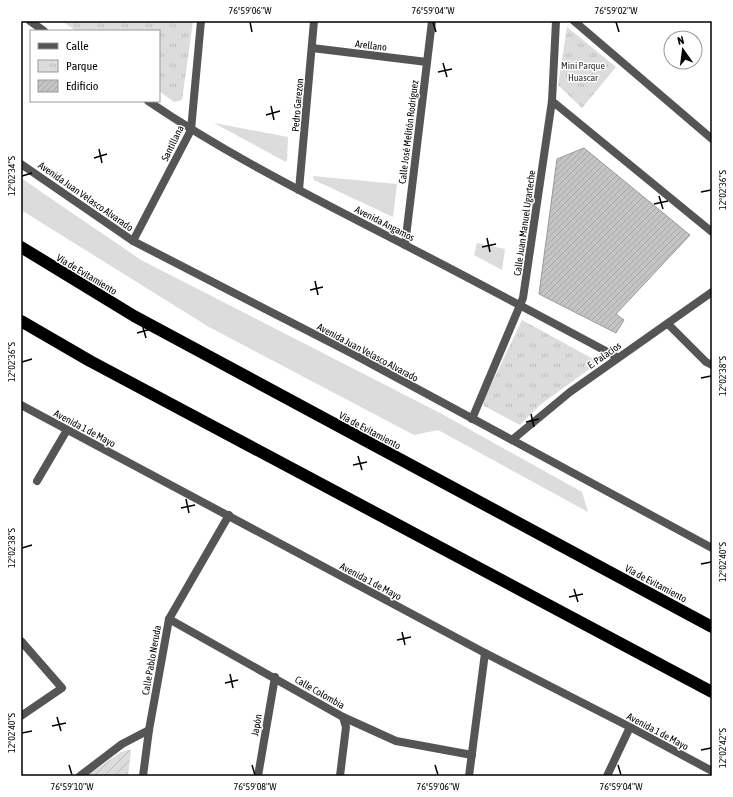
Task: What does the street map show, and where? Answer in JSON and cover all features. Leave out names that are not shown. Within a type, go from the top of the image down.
[{"type":"highway","name":"Vía de Evitamiento","points":[[21,247],[134,316],[712,627]]},
{"type":"highway","points":[[21,321],[90,361],[712,692]]},
{"type":"street","points":[[30,21],[43,30]]},
{"type":"street","name":"Santillana","points":[[133,241],[191,130],[201,21]]},
{"type":"street","name":"Pedro Garezon","points":[[299,190],[314,21]]},
{"type":"street","name":"Calle José Melitón Rodríguez","points":[[405,245],[432,21]]},
{"type":"street","name":"Calle Juan Manuel Ugarteche","points":[[472,419],[523,298],[552,101],[556,21]]},
{"type":"street","points":[[574,21],[712,139]]},
{"type":"street","name":"Arellano","points":[[312,48],[427,62]]},
{"type":"street","points":[[552,101],[712,232]]},
{"type":"street","name":"Avenida Angamos","points":[[149,102],[191,130],[299,190],[617,357]]},
{"type":"street","name":"Avenida Juan Velasco Alvarado","points":[[21,164],[133,241],[351,353],[712,548]]},
{"type":"street","name":"E. Palacios","points":[[512,440],[570,392],[617,357],[668,324],[712,292]]},
{"type":"street","points":[[668,324],[706,362],[712,365]]},
{"type":"street","name":"Avenida 1 de Mayo","points":[[21,405],[485,653],[630,727],[712,771]]},
{"type":"street","points":[[37,481],[67,430]]},
{"type":"street","name":"Calle Pablo Neruda","points":[[143,776],[148,730],[169,619],[229,515]]},
{"type":"street","name":"Calle Colombia","points":[[169,619],[275,677],[343,717],[396,741],[472,755]]},
{"type":"street","points":[[21,641],[62,688],[21,716]]},
{"type":"street","points":[[469,776],[485,653]]},
{"type":"street","name":"Japón","points":[[258,776],[275,677]]},
{"type":"street","points":[[340,776],[346,727],[343,717]]},
{"type":"street","points":[[607,776],[630,727]]},
{"type":"street","points":[[80,776],[122,744],[148,730]]},
{"type":"green space","points":[[62,21],[193,21],[182,100],[174,102],[160,92],[160,30],[75,30]]},
{"type":"green space","name":"Mini Parque Huascar","points":[[567,27],[616,67],[582,108],[558,85]]},
{"type":"green space","points":[[214,123],[288,137],[286,162]]},
{"type":"green space","points":[[313,176],[397,184],[393,217],[314,180]]},
{"type":"green space","points":[[21,178],[141,260],[442,414],[582,492],[588,512],[438,430],[414,435],[209,327],[21,210]]},
{"type":"green space","points":[[477,243],[505,249],[502,270],[474,255]]},
{"type":"green space","points":[[522,320],[595,360],[595,365],[540,405],[520,425],[484,406],[483,402]]},
{"type":"green space","points":[[131,750],[128,776],[89,774],[121,752]]},
{"type":"building","points":[[584,148],[690,235],[616,314],[624,320],[616,333],[539,294],[557,159]]}]
